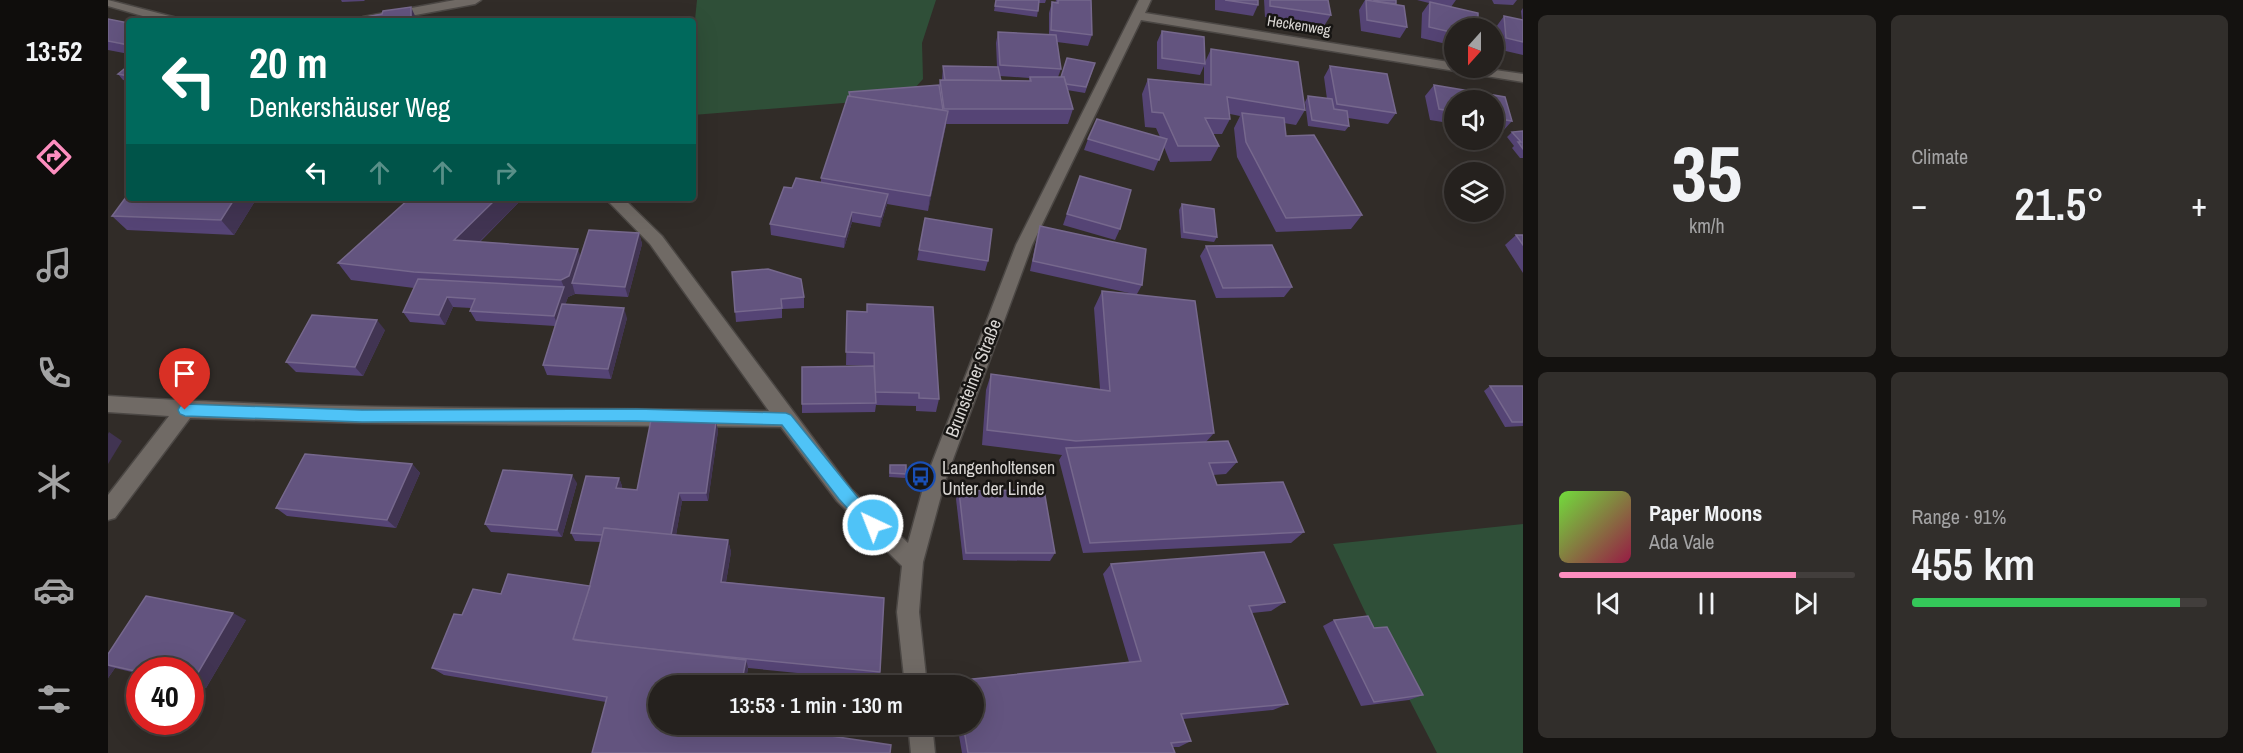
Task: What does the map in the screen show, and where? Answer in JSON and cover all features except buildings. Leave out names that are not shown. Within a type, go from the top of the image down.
[{"type":"street","points":[[379,18],[475,0]]},
{"type":"street","name":"Brunsteiner Straße","points":[[915,675],[908,612],[913,562],[934,481],[1024,245],[1145,0]]},
{"type":"street","points":[[108,2],[163,18]]},
{"type":"street","name":"Heckenweg","points":[[1138,16],[1444,65]]},
{"type":"street","name":"Heckenweg","points":[[1504,75],[1523,78]]},
{"type":"street","points":[[616,201],[656,240],[844,495],[913,562]]},
{"type":"street","points":[[108,404],[185,410],[351,416],[637,415],[786,419]]},
{"type":"street","points":[[108,512],[185,410]]},
{"type":"street","points":[[921,735],[923,753]]},
{"type":"green space","points":[[697,0],[936,0],[922,43],[923,79],[906,98],[696,115]]},
{"type":"green space","points":[[1523,524],[1523,753],[1437,753],[1375,633],[1333,544]]},
{"type":"place","name":"Langenholtensen Unter der Linde","points":[[921,477]]},
{"type":"route","points":[[185,410],[362,416],[637,415],[786,419],[844,495],[873,525]]}]
